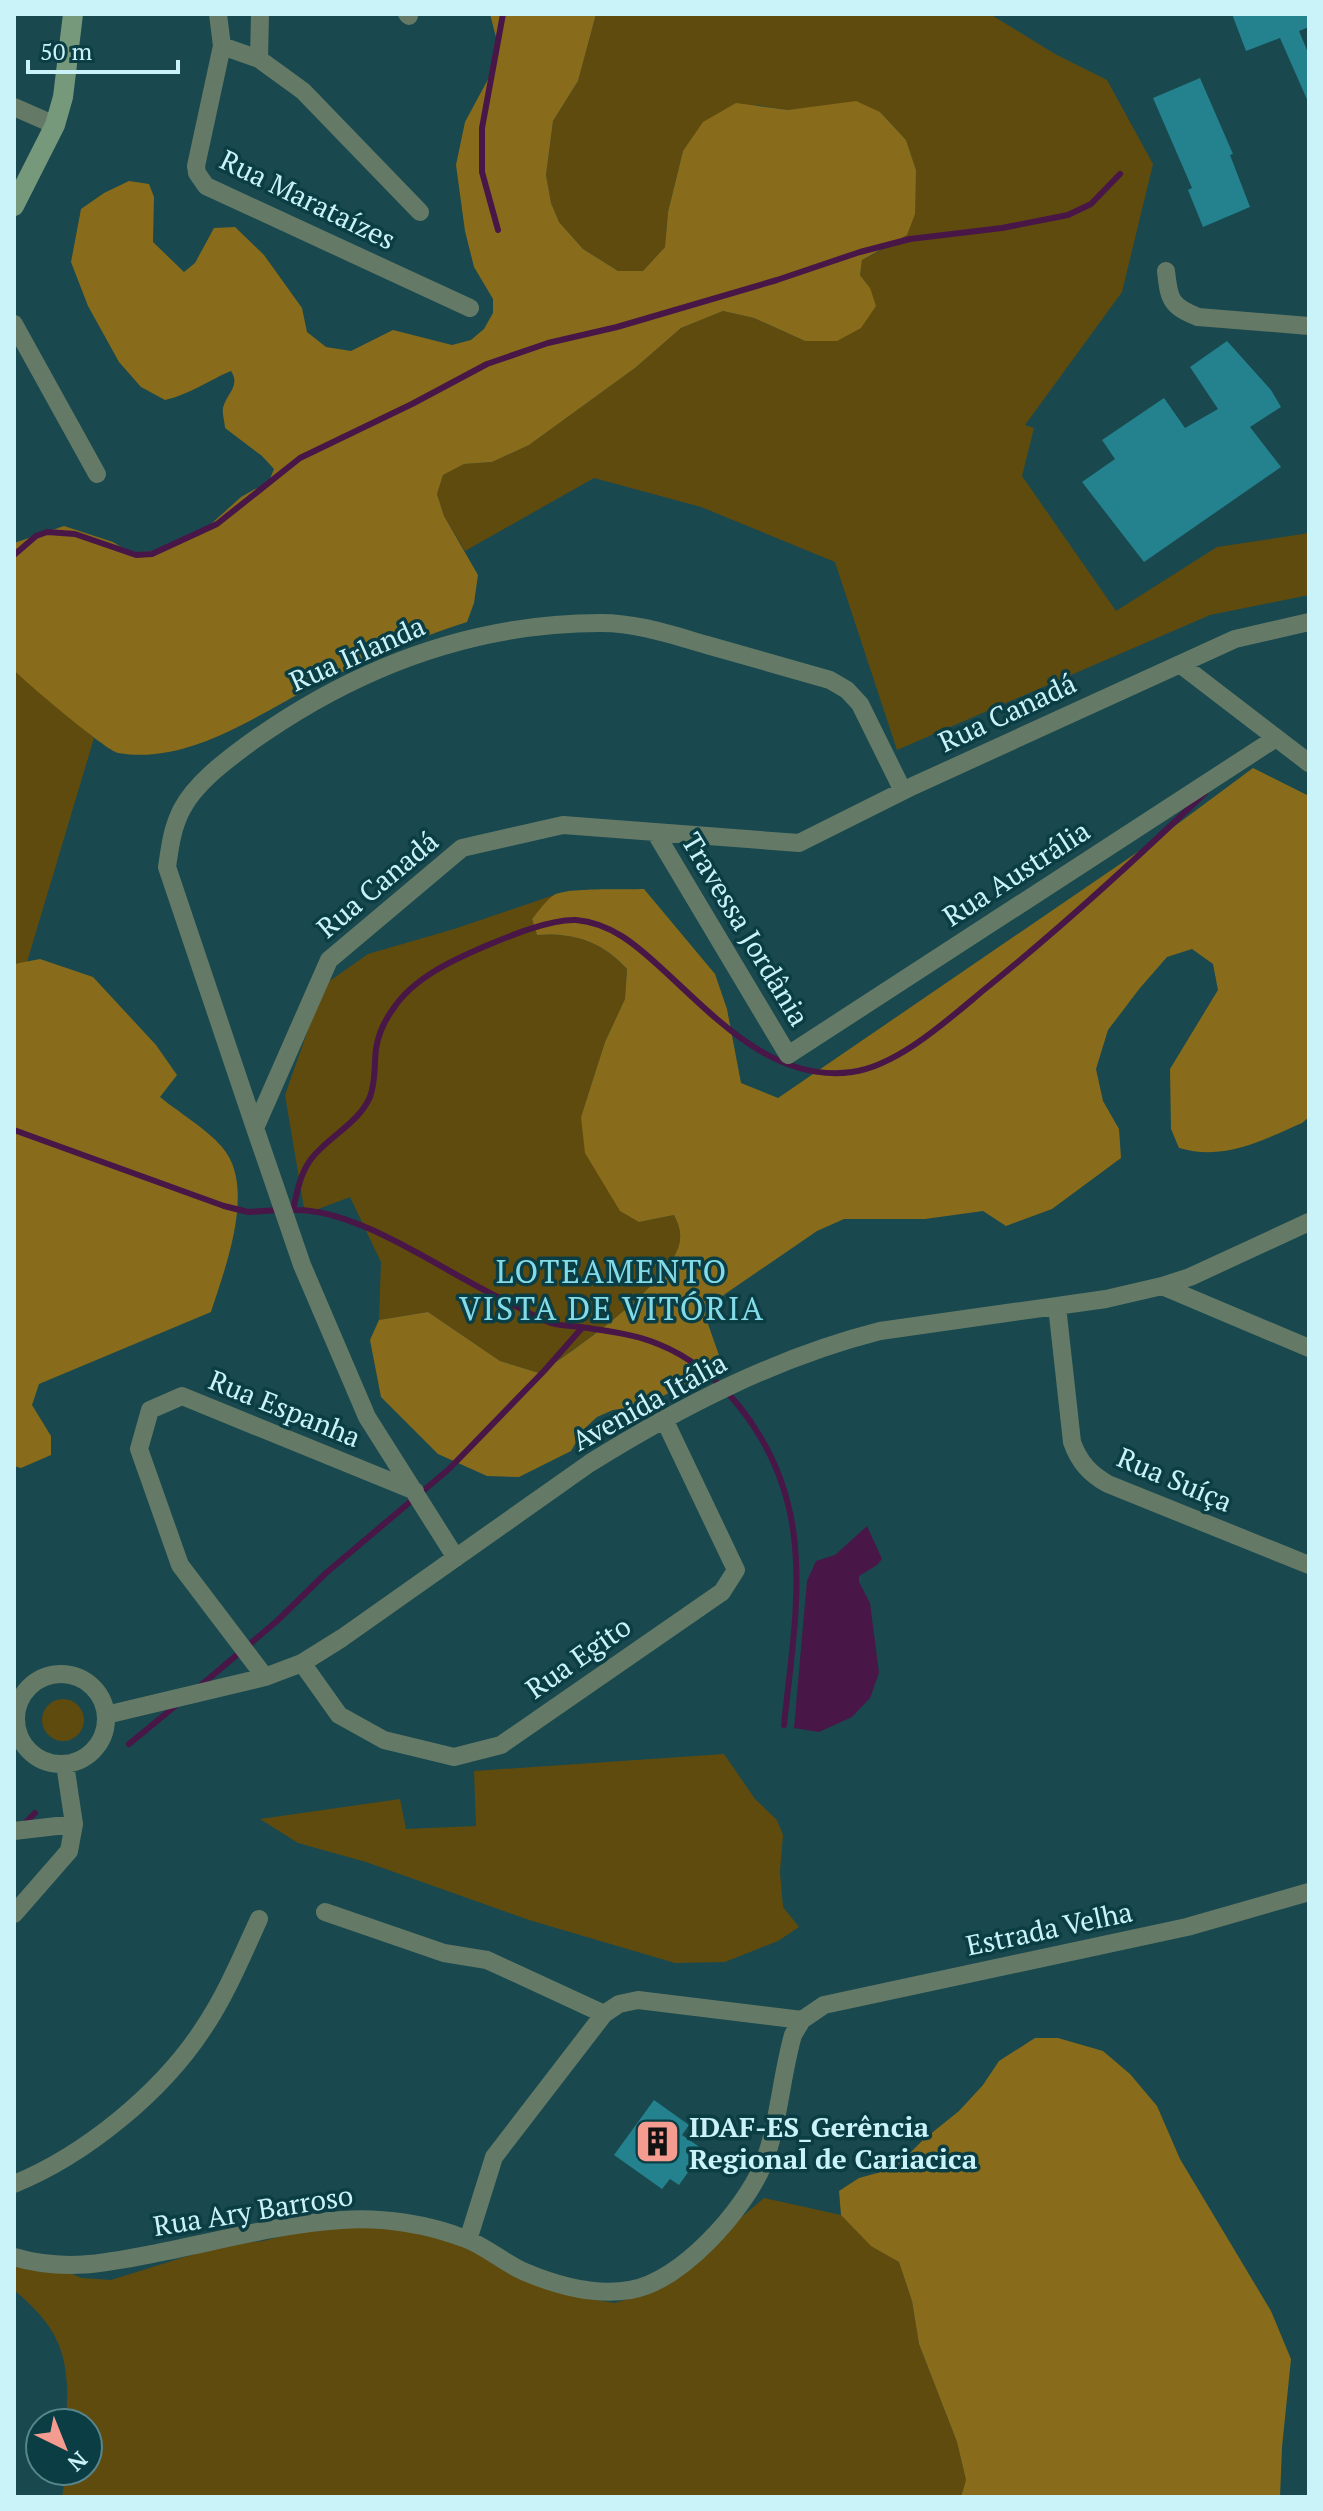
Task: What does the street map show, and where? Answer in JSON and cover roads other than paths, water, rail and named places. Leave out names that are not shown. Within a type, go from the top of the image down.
[{"type":"street","points":[[14,206],[55,125],[63,97],[73,14]]},
{"type":"street","name":"Rua Marataízes","points":[[218,14],[222,46],[196,166],[200,180],[206,186],[470,308]]},
{"type":"street","points":[[259,59],[260,14]]},
{"type":"street","points":[[222,46],[259,59],[303,91],[420,212]]},
{"type":"street","points":[[14,107],[55,125]]},
{"type":"street","points":[[1166,271],[1169,298],[1182,311],[1198,317],[1309,326]]},
{"type":"street","points":[[14,324],[97,474]]},
{"type":"street","name":"Rua Canadá","points":[[255,1128],[329,960],[462,848],[563,825],[799,843],[903,791],[1235,639],[1309,622]]},
{"type":"street","name":"Rua Irlanda","points":[[255,1128],[167,867],[171,833],[183,807],[201,784],[292,713],[346,683],[451,642],[501,631],[603,623],[646,627],[830,680],[847,690],[860,704],[903,791]]},
{"type":"street","points":[[1180,664],[1309,763]]},
{"type":"street","name":"Rua Austrália","points":[[788,1055],[1276,738]]},
{"type":"street","name":"Travessa Jordânia","points":[[655,832],[788,1055]]},
{"type":"street","points":[[255,1128],[302,1265],[367,1417],[456,1558]]},
{"type":"street","name":"Avenida Itália","points":[[106,1715],[265,1677],[302,1663],[590,1463],[664,1419],[786,1361],[849,1339],[938,1321],[1106,1299],[1162,1286],[1190,1277],[1309,1222]]},
{"type":"street","points":[[1162,1286],[1309,1348]]},
{"type":"street","name":"Rua Suíça","points":[[1057,1306],[1072,1442],[1082,1463],[1108,1484],[1309,1565]]},
{"type":"street","name":"Rua Espanha","points":[[265,1677],[180,1565],[139,1449],[150,1410],[182,1396],[415,1491]]},
{"type":"street","name":"Rua Egito","points":[[302,1663],[339,1715],[384,1740],[454,1757],[501,1745],[722,1592],[736,1570],[664,1419]]},
{"type":"street","points":[[57,1674],[69,1675],[90,1685],[103,1703],[106,1715],[102,1738],[95,1748],[87,1756],[65,1764],[42,1760],[32,1753],[18,1735],[15,1723],[27,1690],[35,1682],[57,1674]]},
{"type":"street","points":[[14,1914],[69,1851],[74,1824],[65,1764]]},
{"type":"street","points":[[14,1831],[74,1824]]},
{"type":"street","name":"Estrada Velha","points":[[802,2020],[824,2005],[1187,1927],[1309,1892]]},
{"type":"street","points":[[325,1912],[444,1953],[487,1960],[604,2014]]},
{"type":"street","points":[[14,2184],[40,2173],[91,2140],[154,2090],[203,2030],[225,1994],[259,1919]]},
{"type":"street","points":[[468,2240],[494,2157],[604,2014],[619,2004],[638,2000],[802,2020]]},
{"type":"street","name":"Rua Ary Barroso","points":[[14,2257],[56,2265],[92,2266],[324,2221],[367,2218],[416,2225],[468,2240],[523,2271],[574,2289],[604,2292],[633,2290],[665,2276],[698,2251],[745,2201],[764,2163],[788,2052],[802,2020]]},
{"type":"waterway","points":[[498,230],[482,172],[482,128],[503,14]]},
{"type":"waterway","points":[[14,555],[36,536],[47,532],[75,534],[136,555],[152,554],[217,524],[300,458],[487,364],[548,343],[617,327],[910,239],[1002,228],[1068,215],[1091,204],[1120,174]]},
{"type":"waterway","points":[[293,1210],[302,1177],[311,1159],[358,1115],[370,1097],[377,1044],[390,1013],[412,987],[462,956],[543,925],[566,920],[589,922],[612,930],[632,943],[723,1024],[770,1056],[796,1067],[823,1073],[852,1072],[887,1061],[940,1026],[1070,918],[1205,793]]},
{"type":"waterway","points":[[14,1130],[224,1206],[248,1212],[280,1210]]},
{"type":"waterway","points":[[292,1210],[317,1212],[372,1230],[551,1323],[620,1333],[658,1344],[692,1362],[722,1387],[739,1406],[764,1444],[781,1482],[792,1520],[796,1599],[784,1725]]},
{"type":"waterway","points":[[200,1686],[277,1621],[326,1573],[449,1469],[582,1328]]},
{"type":"waterway","points":[[129,1744],[179,1703]]},
{"type":"waterway","points":[[24,1824],[35,1813]]},
{"type":"place","name":"IDAF-ES_Gerência Regional de Cariacica","points":[[658,2142]]},
{"type":"district","name":"LOTEAMENTO VISTA DE VITÓRIA","points":[[612,1290]]}]
